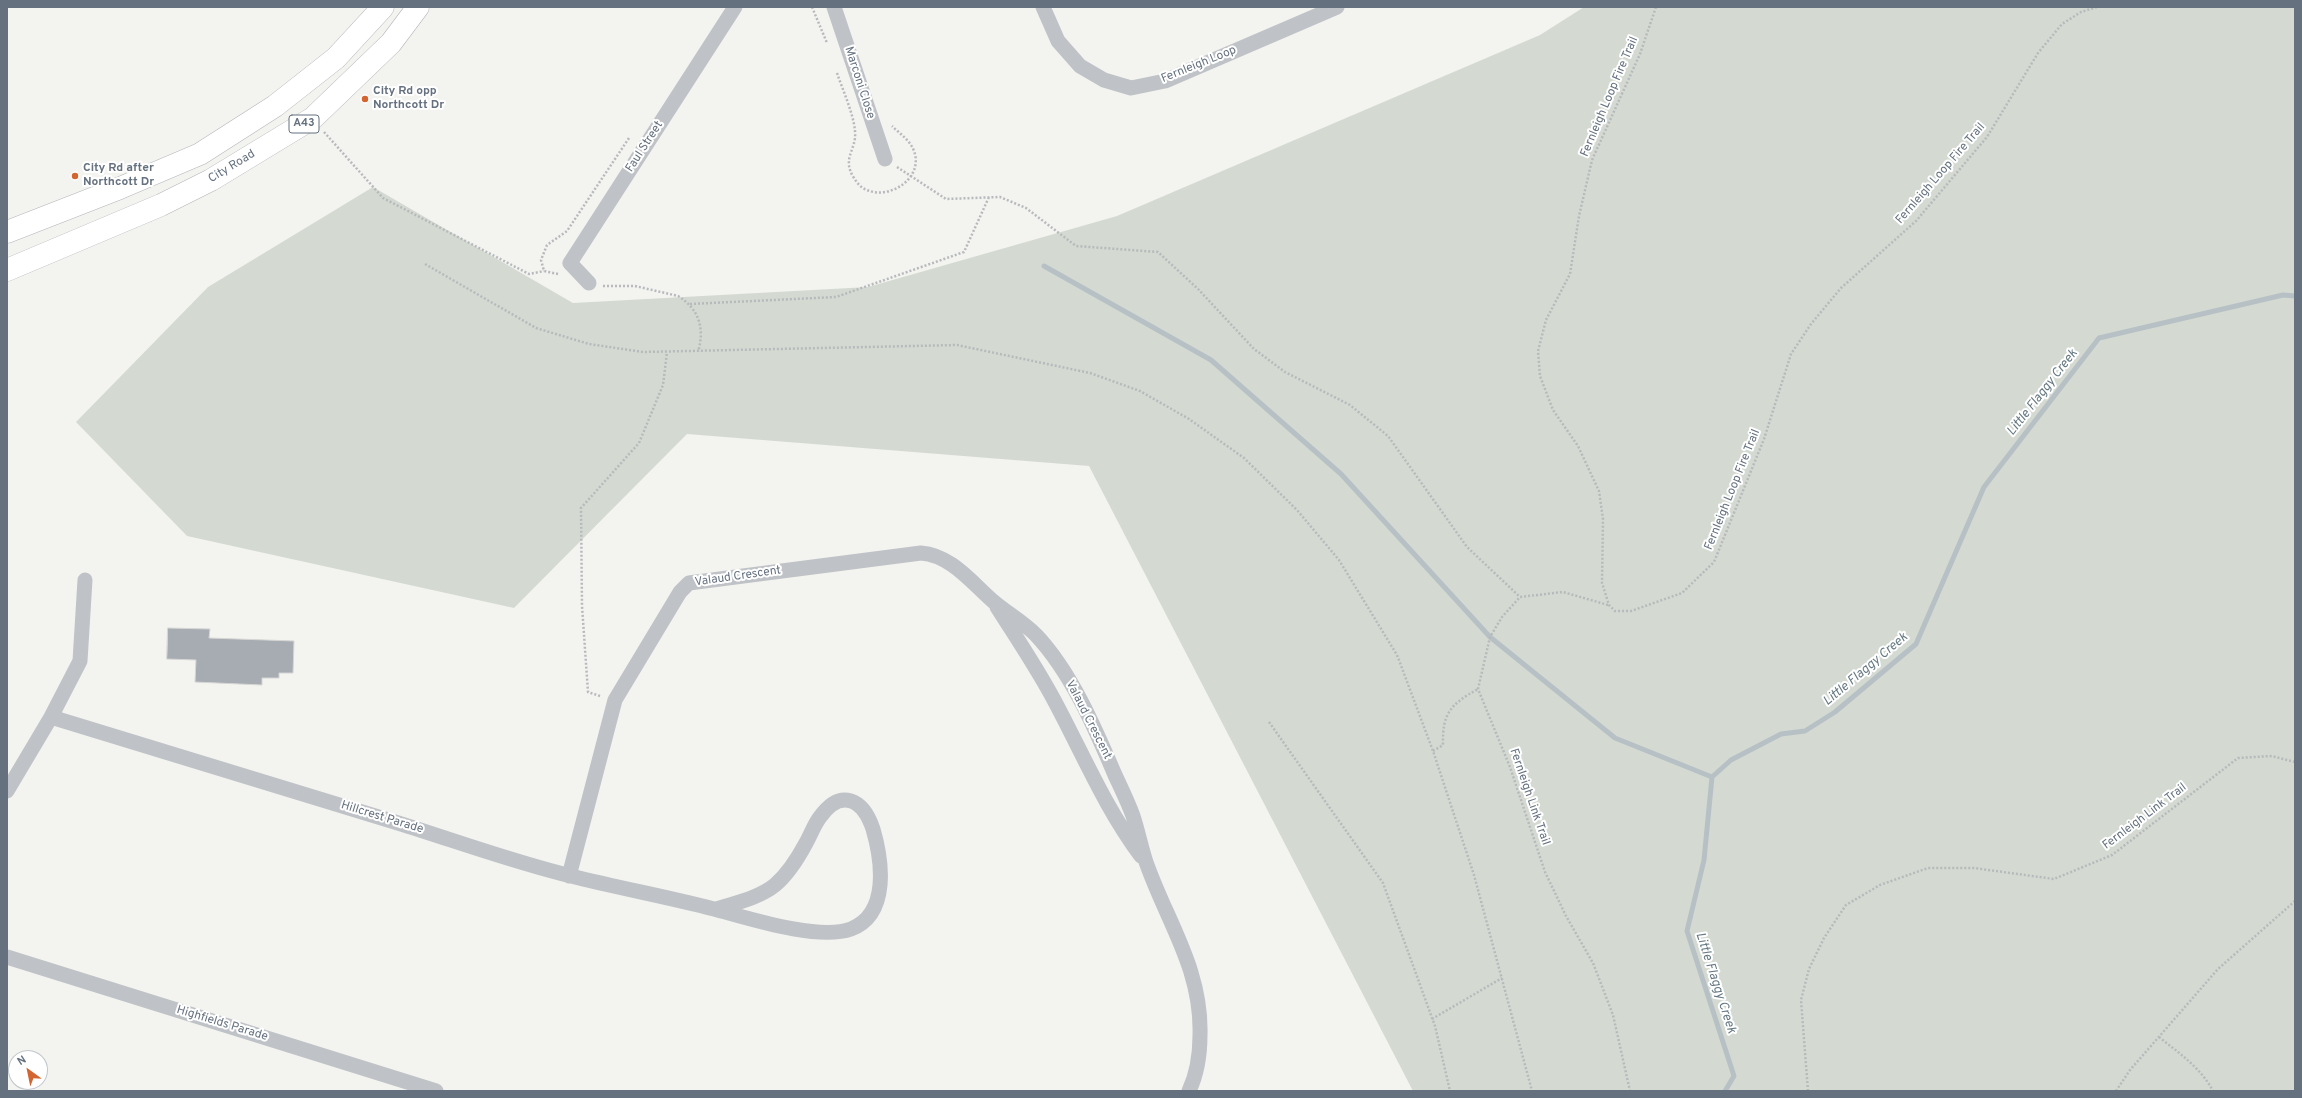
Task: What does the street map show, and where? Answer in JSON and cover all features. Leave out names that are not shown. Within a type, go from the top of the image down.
[{"type":"highway","name":"A43","points":[[7,232],[120,188],[200,154],[275,106],[330,63],[383,7]]},
{"type":"highway","name":"City Road","points":[[7,270],[161,204],[199,186],[312,118],[391,43],[418,7]]},
{"type":"street","name":"Faul Street","points":[[589,283],[570,263],[735,7]]},
{"type":"street","name":"Marconi Close","points":[[834,7],[885,159]]},
{"type":"street","name":"Fernleigh Loop","points":[[1043,7],[1058,41],[1080,66],[1104,80],[1131,88],[1166,81],[1337,7]]},
{"type":"street","name":"Valaud Crescent","points":[[569,876],[615,700],[680,592],[689,583],[929,553],[937,556],[970,578],[994,602],[1017,618],[1037,636],[1069,679],[1092,723],[1133,816],[1146,863],[1191,966],[1198,993],[1201,1019],[1200,1050],[1194,1080],[1188,1091]]},
{"type":"street","points":[[7,791],[51,718],[80,661],[85,580]]},
{"type":"street","name":"Valaud Crescent","points":[[994,602],[1053,698],[1124,833],[1146,863]]},
{"type":"street","name":"Hillcrest Parade","points":[[51,718],[569,876],[716,909],[758,922],[806,930],[836,931],[852,928],[873,910],[879,893],[880,880],[878,854],[873,830],[863,809],[856,802],[848,799],[833,805],[821,814],[796,860],[773,886],[761,893],[716,909]]},
{"type":"street","name":"Highfields Parade","points":[[7,957],[436,1091]]},
{"type":"path","points":[[812,7],[830,50]]},
{"type":"path","name":"Fernleigh Loop Fire Trail","points":[[1656,7],[1640,54],[1592,160],[1579,216],[1570,274],[1546,320],[1538,351],[1540,376],[1553,410],[1578,446],[1599,491],[1603,519],[1602,583],[1609,605],[1616,611],[1631,611],[1682,593],[1714,562],[1764,439],[1792,354],[1811,324],[1841,288],[1916,221],[1988,137],[2038,53],[2062,24],[2081,12],[2097,7]]},
{"type":"path","points":[[837,71],[855,132],[848,163],[851,174],[857,183],[866,190],[886,193],[902,186],[910,176],[915,166],[914,152],[909,143],[888,122]]},
{"type":"path","points":[[312,118],[383,198],[529,274],[544,271]]},
{"type":"path","points":[[885,159],[946,199],[1000,197],[1026,208],[1076,246],[1158,252],[1198,289],[1254,348],[1285,372],[1350,405],[1388,436],[1467,547],[1520,597]]},
{"type":"path","points":[[690,304],[836,297],[964,252],[989,197]]},
{"type":"path","points":[[425,264],[536,328],[589,344],[643,352],[957,346],[1090,374],[1140,391],[1189,419],[1244,458],[1297,510],[1339,560],[1397,655],[1433,751],[1474,876],[1532,1091]]},
{"type":"path","points":[[589,283],[602,286],[635,286],[678,296],[690,304],[698,316],[702,330],[698,352]]},
{"type":"path","points":[[615,700],[588,692],[582,606],[581,508],[639,443],[663,385],[667,352]]},
{"type":"path","points":[[1433,751],[1442,745],[1442,725],[1457,700],[1478,689],[1490,637],[1502,617],[1520,597],[1563,592],[1609,605]]},
{"type":"path","name":"Fernleigh Link Trail","points":[[1478,689],[1510,767],[1545,872],[1566,916],[1593,963],[1613,1015],[1630,1091]]},
{"type":"path","points":[[1269,722],[1383,882],[1432,1019],[1450,1091]]},
{"type":"path","name":"Fernleigh Link Trail","points":[[1808,1091],[1801,1000],[1809,969],[1824,938],[1846,905],[1880,885],[1928,868],[1974,868],[2054,880],[2112,855],[2238,758],[2272,756],[2295,762]]},
{"type":"path","points":[[2116,1091],[2130,1070],[2218,969],[2295,901]]},
{"type":"path","points":[[1432,1019],[1502,978]]},
{"type":"path","points":[[2159,1037],[2194,1066],[2208,1081],[2213,1091]]},
{"type":"shaded area","points":[[1584,7],[2295,7],[2295,1091],[1413,1091],[1089,466],[687,434],[514,608],[187,536],[76,422],[208,287],[373,187],[573,303],[868,287],[1117,216],[1540,35]]},
{"type":"building","points":[[168,628],[210,629],[209,638],[294,641],[293,673],[279,673],[279,678],[262,678],[262,685],[195,682],[196,660],[167,659]]},
{"type":"waterway","points":[[1044,266],[1211,360],[1341,474],[1490,637],[1615,738],[1712,777]]},
{"type":"waterway","name":"Little Flaggy Creek","points":[[1725,1091],[1734,1076],[1687,931],[1704,860],[1712,777],[1731,760],[1781,734],[1805,731],[1835,712],[1916,644],[1984,487],[2099,338],[2283,295],[2295,296]]},
{"type":"place","name":"City Rd opp Northcott Dr","points":[[365,99]]},
{"type":"place","name":"City Rd after Northcott Dr","points":[[75,176]]}]
